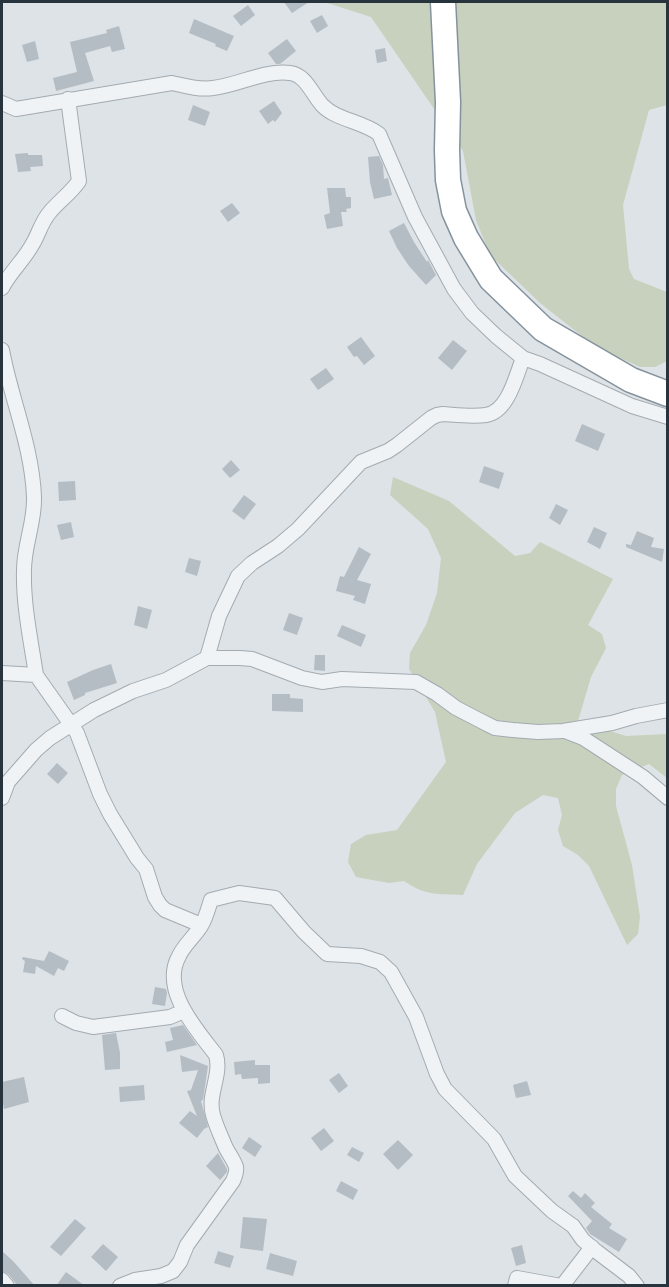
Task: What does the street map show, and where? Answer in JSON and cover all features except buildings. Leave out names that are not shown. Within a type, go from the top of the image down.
[{"type":"highway","points":[[443,2],[448,102],[448,180],[454,211],[466,238],[491,279],[543,329],[631,380],[668,394]]},
{"type":"street","points":[[2,103],[16,109],[172,83],[188,87],[212,88],[269,74],[297,75],[307,84],[322,106],[335,114],[370,127],[379,134],[415,217],[454,289],[472,313],[496,336],[523,358],[632,406],[668,417]]},
{"type":"street","points":[[2,288],[34,243],[41,224],[49,212],[74,189],[79,181],[68,99]]},
{"type":"street","points":[[2,350],[25,437],[34,498],[33,523],[24,568],[26,608],[36,675],[77,733],[100,794],[131,849],[146,869],[155,897],[165,910],[201,926]]},
{"type":"street","points":[[207,658],[219,616],[238,576],[298,529],[361,462],[388,451],[436,415],[486,415],[495,412],[509,394],[523,358]]},
{"type":"street","points":[[2,798],[8,782],[36,750],[50,738],[115,700],[165,680],[207,658],[252,659],[302,678],[322,682],[342,680],[416,682],[456,708],[495,728],[538,732],[563,731],[668,710]]},
{"type":"street","points":[[2,673],[36,675]]},
{"type":"street","points":[[563,731],[583,738],[644,777],[668,798]]},
{"type":"street","points":[[120,1286],[173,1271],[180,1262],[187,1245],[233,1181],[236,1173],[236,1166],[225,1147],[212,1112],[211,1101],[218,1067],[216,1055],[184,1011],[176,994],[173,971],[178,957],[201,926],[211,900],[239,893],[274,898],[327,954],[361,956],[380,962],[392,972],[416,1017],[437,1074],[445,1089],[494,1139],[515,1176],[552,1211],[573,1226],[583,1240],[629,1276],[637,1286]]},
{"type":"street","points":[[62,1016],[76,1023],[93,1027],[170,1017],[184,1011]]},
{"type":"street","points":[[515,1286],[517,1278],[561,1286],[592,1247]]},
{"type":"street","points":[[2,1280],[7,1286]]},
{"type":"green space","points":[[324,2],[667,2],[667,105],[649,110],[623,205],[629,269],[634,279],[667,292],[667,361],[655,367],[640,367],[596,347],[540,303],[490,255],[476,220],[463,151],[371,17]]},
{"type":"green space","points":[[393,477],[449,501],[515,556],[530,553],[540,542],[613,579],[588,625],[602,634],[606,648],[591,677],[578,721],[626,736],[667,734],[667,778],[649,764],[622,775],[616,789],[616,806],[632,865],[640,917],[638,934],[627,945],[589,866],[578,855],[563,846],[558,830],[562,815],[558,798],[543,795],[515,813],[477,864],[463,895],[426,892],[404,881],[389,883],[356,877],[348,862],[351,844],[366,835],[397,830],[446,762],[435,712],[409,669],[410,653],[426,625],[437,593],[441,558],[428,529],[390,495]]}]
